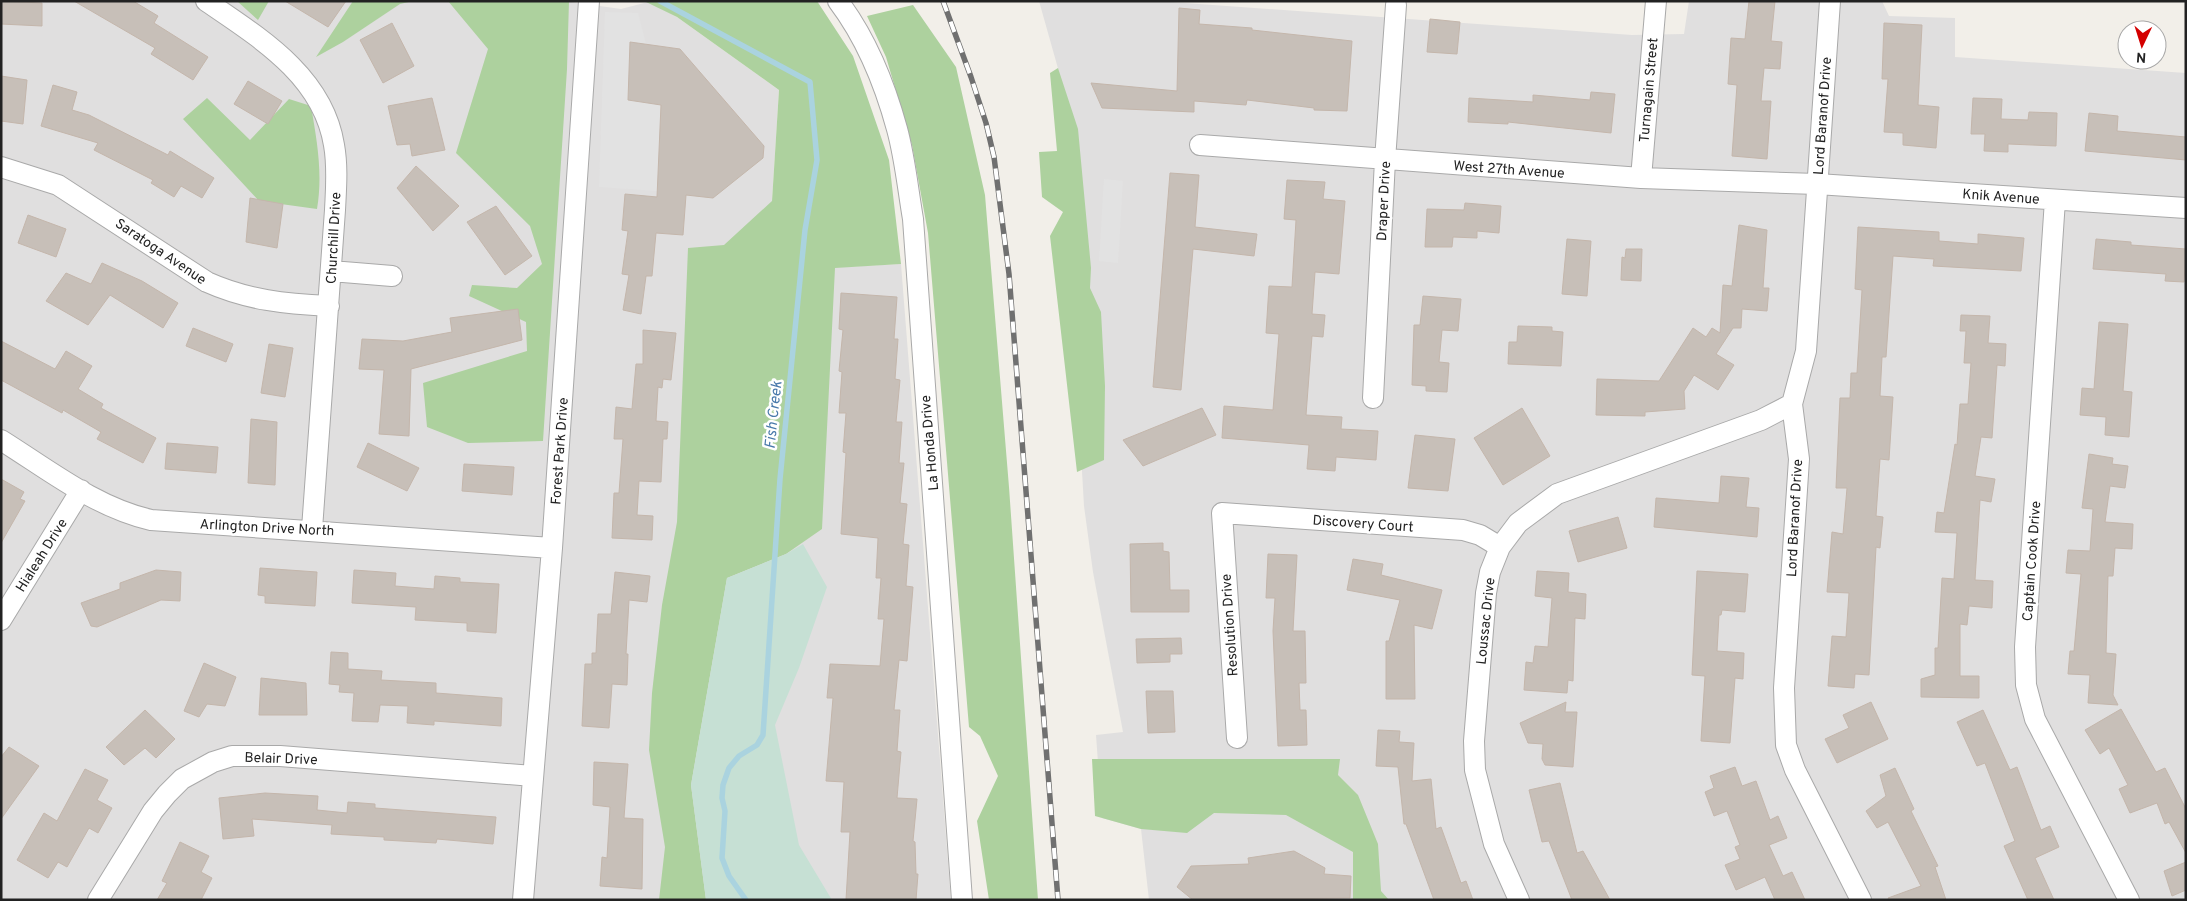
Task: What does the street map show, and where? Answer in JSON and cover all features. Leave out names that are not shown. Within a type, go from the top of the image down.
[{"type":"street","name":"Churchill Drive","points":[[206,1],[271,47],[295,69],[314,92],[327,120],[334,144],[337,174],[312,529]]},
{"type":"street","name":"Forest Park Drive","points":[[523,900],[552,548],[589,1]]},
{"type":"street","name":"La Honda Drive","points":[[838,1],[852,19],[872,58],[897,129],[913,219],[962,900]]},
{"type":"street","name":"Turnagain Street","points":[[1641,178],[1656,1]]},
{"type":"street","name":"Lord Baranof Drive","points":[[1830,1],[1806,351],[1792,404],[1799,458],[1784,688],[1786,745],[1806,794],[1861,900]]},
{"type":"street","name":"Draper Drive","points":[[1373,398],[1385,160],[1396,5]]},
{"type":"street","name":"West 27th Avenue","points":[[1200,146],[1641,178],[1817,184]]},
{"type":"street","name":"Saratoga Avenue","points":[[1,167],[58,185],[207,282],[232,293],[276,303],[329,306]]},
{"type":"street","name":"Knik Avenue","points":[[1817,184],[2186,208]]},
{"type":"street","name":"Captain Cook Drive","points":[[2055,200],[2025,647],[2026,685],[2035,719],[2129,900]]},
{"type":"street","points":[[331,271],[392,276]]},
{"type":"street","name":"Loussac Drive","points":[[1519,900],[1494,844],[1475,770],[1474,741],[1486,593],[1490,572],[1500,547],[1518,523],[1557,494],[1761,420],[1792,404]]},
{"type":"street","name":"Arlington Drive North","points":[[1,440],[81,490],[120,510],[151,520],[312,529],[552,548]]},
{"type":"street","name":"Hialeah Drive","points":[[1,620],[81,490]]},
{"type":"street","name":"Discovery Court","points":[[1222,513],[1463,530],[1480,535],[1500,547]]},
{"type":"street","name":"Resolution Drive","points":[[1222,513],[1237,738]]},
{"type":"street","name":"Belair Drive","points":[[98,900],[153,811],[167,794],[182,779],[213,762],[232,756],[280,756],[533,776]]},
{"type":"shaded area","points":[[1,1],[564,1],[621,9],[648,2],[677,17],[779,90],[772,201],[784,270],[901,264],[951,900],[1,900]]},
{"type":"shaded area","points":[[1039,1],[1157,1],[1632,35],[1684,34],[1689,1],[1882,1],[1889,16],[1955,18],[1955,57],[2117,68],[2117,70],[2186,73],[2186,900],[1149,900],[1141,829],[1102,818],[1096,735],[1123,732],[1093,572],[1084,506],[1059,72]]},
{"type":"shaded area","points":[[605,12],[638,13],[646,44],[630,42],[628,100],[661,105],[658,191],[599,187]]},
{"type":"shaded area","points":[[1104,179],[1123,181],[1118,263],[1099,261]]},
{"type":"green space","points":[[237,1],[269,1],[258,20]]},
{"type":"green space","points":[[353,1],[413,1],[400,4],[343,42],[316,57]]},
{"type":"green space","points":[[448,1],[569,1],[567,69],[543,441],[468,443],[427,427],[423,383],[527,351],[526,322],[469,296],[472,285],[517,288],[542,264],[530,226],[456,153],[488,49]]},
{"type":"green space","points":[[644,1],[817,1],[853,56],[889,160],[901,264],[835,268],[822,529],[786,554],[727,578],[691,785],[706,900],[659,900],[665,847],[649,750],[652,693],[662,605],[677,522],[688,248],[724,245],[772,201],[779,90],[677,17]]},
{"type":"green space","points":[[913,5],[956,67],[985,195],[1009,487],[1038,900],[989,900],[977,821],[998,776],[980,736],[969,727],[928,233],[912,145],[886,57],[867,16]]},
{"type":"green space","points":[[1058,68],[1078,129],[1091,268],[1090,288],[1101,312],[1105,386],[1104,460],[1077,472],[1050,236],[1063,212],[1042,197],[1039,152],[1057,151],[1050,73]]},
{"type":"green space","points":[[207,98],[250,140],[289,99],[311,106],[319,170],[317,209],[259,201],[183,119]]},
{"type":"green space","points":[[803,544],[827,587],[799,668],[775,725],[799,845],[832,900],[706,900],[691,785],[727,578],[786,554]]},
{"type":"green space","points":[[1092,759],[1340,759],[1338,775],[1358,795],[1378,844],[1381,891],[1389,900],[1353,900],[1353,852],[1286,815],[1214,813],[1187,833],[1141,829],[1095,816]]},
{"type":"building","points":[[1,1],[42,3],[42,26],[1,24]]},
{"type":"building","points":[[74,1],[133,1],[158,16],[154,23],[208,57],[193,80],[151,54],[155,48]]},
{"type":"building","points":[[285,1],[346,1],[328,27]]},
{"type":"building","points":[[1749,1],[1775,1],[1771,41],[1782,42],[1780,69],[1764,68],[1761,101],[1771,101],[1767,159],[1732,156],[1737,85],[1728,84],[1731,38],[1745,39]]},
{"type":"building","points":[[1179,8],[1200,10],[1199,24],[1252,28],[1252,30],[1352,41],[1347,111],[1314,110],[1314,108],[1247,100],[1246,105],[1194,101],[1194,112],[1102,108],[1091,83],[1177,91]]},
{"type":"building","points":[[1430,19],[1460,22],[1457,54],[1427,52]]},
{"type":"building","points":[[392,23],[414,66],[383,83],[360,40]]},
{"type":"building","points":[[1884,23],[1922,25],[1918,105],[1939,107],[1936,148],[1903,145],[1903,133],[1884,132],[1888,79],[1882,79]]},
{"type":"building","points":[[630,42],[680,49],[764,146],[763,158],[713,198],[686,195],[683,235],[656,233],[652,276],[646,276],[641,314],[623,310],[629,275],[622,274],[628,231],[622,230],[625,194],[657,197],[661,105],[628,100]]},
{"type":"building","points":[[1,76],[27,80],[23,124],[1,121]]},
{"type":"building","points":[[248,81],[282,101],[268,124],[234,104]]},
{"type":"building","points":[[53,85],[77,92],[72,110],[89,115],[168,155],[170,151],[214,178],[202,198],[181,186],[174,197],[151,183],[153,180],[94,150],[98,143],[41,126]]},
{"type":"building","points":[[1591,92],[1615,94],[1611,133],[1508,122],[1508,124],[1468,122],[1469,98],[1533,102],[1533,95],[1590,100]]},
{"type":"building","points":[[432,98],[445,150],[412,156],[410,144],[397,145],[388,106]]},
{"type":"building","points":[[1973,98],[2002,99],[2001,119],[2028,120],[2029,112],[2057,113],[2056,146],[2008,144],[2008,152],[1984,151],[1985,134],[1971,134]]},
{"type":"building","points":[[2089,113],[2118,116],[2117,131],[2186,137],[2186,160],[2085,151]]},
{"type":"building","points":[[416,166],[459,206],[433,231],[397,188]]},
{"type":"building","points":[[1170,173],[1199,175],[1195,227],[1257,234],[1254,256],[1193,249],[1181,390],[1153,387]]},
{"type":"building","points":[[1287,180],[1325,182],[1323,199],[1345,201],[1339,274],[1315,272],[1312,314],[1325,315],[1323,337],[1312,336],[1306,415],[1342,417],[1341,429],[1378,431],[1376,460],[1336,457],[1335,471],[1307,469],[1309,445],[1222,438],[1224,406],[1273,410],[1279,334],[1266,333],[1269,286],[1292,287],[1296,220],[1284,219]]},
{"type":"building","points":[[250,198],[283,204],[277,248],[246,242]]},
{"type":"building","points":[[1465,203],[1501,206],[1499,233],[1477,231],[1477,238],[1453,237],[1452,247],[1425,247],[1427,209],[1464,210]]},
{"type":"building","points":[[496,206],[532,256],[505,275],[467,222]]},
{"type":"building","points":[[28,215],[66,229],[56,257],[18,243]]},
{"type":"building","points":[[1739,225],[1767,230],[1763,288],[1769,288],[1767,311],[1742,309],[1741,328],[1733,328],[1716,354],[1734,365],[1718,390],[1694,375],[1684,391],[1685,409],[1645,412],[1645,416],[1596,415],[1597,379],[1659,381],[1693,328],[1706,337],[1712,328],[1720,333],[1723,285],[1732,286]]},
{"type":"building","points":[[1858,227],[1939,232],[1939,241],[1978,244],[1978,234],[2024,238],[2021,271],[1933,266],[1934,259],[1893,256],[1886,357],[1882,357],[1880,396],[1893,397],[1889,460],[1880,459],[1876,516],[1883,517],[1880,548],[1876,547],[1869,675],[1855,674],[1854,688],[1828,686],[1832,636],[1846,637],[1849,593],[1827,592],[1832,532],[1843,534],[1847,488],[1836,488],[1840,398],[1850,398],[1851,373],[1857,373],[1862,290],[1855,289]]},
{"type":"building","points":[[1567,239],[1591,241],[1587,296],[1562,294]]},
{"type":"building","points":[[2096,239],[2131,242],[2131,245],[2186,249],[2184,282],[2165,281],[2166,274],[2093,269]]},
{"type":"building","points":[[1626,249],[1642,249],[1641,281],[1621,280],[1622,257],[1625,258]]},
{"type":"building","points":[[102,263],[142,281],[178,303],[163,328],[110,295],[88,325],[46,301],[66,273],[91,284]]},
{"type":"building","points":[[841,293],[897,297],[894,339],[898,339],[895,379],[900,380],[896,422],[902,422],[899,463],[904,463],[900,503],[907,504],[903,544],[909,545],[906,586],[913,587],[907,661],[899,660],[894,710],[900,710],[897,751],[901,752],[897,798],[917,799],[913,841],[915,842],[916,874],[918,874],[916,900],[846,900],[850,832],[841,832],[844,782],[826,781],[833,698],[827,698],[830,664],[880,666],[884,619],[878,619],[881,578],[876,578],[878,538],[841,534],[846,453],[843,452],[846,413],[839,413],[842,372],[839,371],[843,330],[839,329]]},
{"type":"building","points":[[1423,296],[1461,299],[1458,331],[1442,330],[1439,362],[1449,363],[1447,392],[1426,391],[1426,386],[1412,385],[1414,325],[1420,325]]},
{"type":"building","points":[[518,309],[522,340],[411,369],[409,436],[379,434],[384,370],[359,369],[362,339],[403,341],[452,332],[450,318]]},
{"type":"building","points":[[1961,315],[1990,316],[1988,343],[2006,344],[2005,366],[1997,365],[1992,438],[1981,437],[1975,476],[1995,479],[1991,502],[1980,500],[1975,580],[1993,581],[1992,608],[1969,606],[1967,625],[1960,624],[1960,676],[1979,676],[1979,698],[1921,697],[1921,679],[1935,675],[1935,648],[1938,648],[1942,578],[1954,579],[1957,533],[1935,532],[1937,512],[1944,513],[1955,444],[1957,445],[1960,404],[1968,404],[1971,363],[1964,363],[1966,331],[1960,331]]},
{"type":"building","points":[[2099,322],[2128,324],[2123,391],[2132,392],[2129,437],[2105,435],[2106,417],[2080,415],[2082,388],[2094,389]]},
{"type":"building","points":[[1518,326],[1552,327],[1552,331],[1563,332],[1561,366],[1508,364],[1509,342],[1517,342]]},
{"type":"building","points":[[193,328],[233,344],[226,362],[186,346]]},
{"type":"building","points":[[643,330],[676,333],[671,380],[663,379],[662,388],[658,387],[656,421],[668,422],[667,439],[663,439],[661,482],[639,481],[637,515],[653,516],[652,540],[612,538],[614,493],[619,493],[623,439],[614,439],[616,407],[632,409],[636,364],[643,364]]},
{"type":"building","points":[[1,341],[55,369],[66,351],[92,366],[78,389],[103,404],[101,408],[156,438],[143,463],[97,439],[101,432],[63,410],[62,413],[1,380]]},
{"type":"building","points":[[269,344],[293,348],[285,397],[261,393]]},
{"type":"building","points":[[1202,408],[1216,435],[1143,466],[1123,440]]},
{"type":"building","points":[[1522,408],[1550,456],[1503,485],[1474,438]]},
{"type":"building","points":[[251,419],[277,422],[275,485],[248,483]]},
{"type":"building","points":[[1415,435],[1455,439],[1448,491],[1408,488]]},
{"type":"building","points":[[167,443],[218,447],[216,473],[165,469]]},
{"type":"building","points":[[368,443],[419,468],[407,491],[357,467]]},
{"type":"building","points":[[2089,454],[2113,458],[2112,464],[2128,466],[2125,488],[2110,486],[2105,522],[2133,524],[2132,549],[2115,548],[2113,576],[2108,576],[2106,653],[2116,654],[2113,695],[2118,705],[2088,703],[2090,675],[2068,674],[2070,651],[2074,651],[2081,574],[2066,573],[2068,550],[2090,551],[2093,509],[2082,508]]},
{"type":"building","points":[[464,464],[514,467],[512,495],[462,491]]},
{"type":"building","points":[[1721,476],[1749,478],[1746,507],[1759,508],[1757,537],[1654,527],[1656,498],[1719,503]]},
{"type":"building","points":[[1,479],[24,492],[20,499],[25,501],[1,543]]},
{"type":"building","points":[[1618,517],[1627,548],[1578,562],[1569,531]]},
{"type":"building","points":[[1163,543],[1163,551],[1169,552],[1170,590],[1189,590],[1189,612],[1131,612],[1130,544]]},
{"type":"building","points":[[1268,554],[1297,555],[1293,631],[1305,631],[1306,683],[1299,683],[1300,710],[1306,710],[1307,745],[1278,746],[1273,631],[1275,598],[1266,598]]},
{"type":"building","points":[[1353,559],[1383,564],[1381,575],[1442,590],[1432,629],[1414,625],[1415,699],[1386,699],[1386,641],[1389,641],[1400,600],[1347,590]]},
{"type":"building","points":[[260,568],[317,572],[315,606],[265,603],[265,596],[258,595]]},
{"type":"building","points":[[156,570],[181,572],[180,601],[161,600],[97,627],[91,626],[81,603],[120,589],[120,583]]},
{"type":"building","points":[[354,570],[396,573],[395,586],[434,589],[435,576],[460,578],[460,582],[499,584],[496,633],[467,631],[467,623],[415,620],[416,607],[352,603]]},
{"type":"building","points":[[1537,571],[1569,573],[1568,592],[1586,594],[1585,619],[1575,618],[1573,681],[1568,680],[1567,693],[1524,690],[1526,662],[1533,663],[1535,646],[1548,647],[1552,598],[1535,596]]},
{"type":"building","points":[[1697,571],[1748,574],[1745,612],[1722,610],[1721,615],[1719,615],[1717,651],[1744,653],[1743,679],[1735,678],[1730,743],[1701,741],[1705,676],[1692,675]]},
{"type":"building","points":[[615,572],[650,576],[647,602],[629,600],[626,654],[628,654],[627,685],[612,684],[609,728],[582,726],[585,664],[592,664],[592,653],[596,653],[598,614],[611,614]]},
{"type":"building","points":[[1181,638],[1182,654],[1170,654],[1170,662],[1137,663],[1136,639]]},
{"type":"building","points":[[331,652],[348,653],[348,669],[382,671],[381,680],[436,683],[436,693],[502,698],[501,726],[434,721],[434,725],[407,723],[408,706],[380,705],[378,722],[352,721],[354,693],[339,692],[340,685],[329,684]]},
{"type":"building","points":[[204,663],[236,677],[225,706],[207,704],[199,717],[184,711]]},
{"type":"building","points":[[261,678],[306,683],[307,715],[259,715]]},
{"type":"building","points":[[1146,691],[1173,691],[1175,732],[1148,733]]},
{"type":"building","points":[[1566,702],[1565,712],[1577,712],[1573,767],[1545,765],[1542,759],[1543,744],[1528,743],[1520,723]]},
{"type":"building","points":[[1871,702],[1888,739],[1837,763],[1825,739],[1849,728],[1843,715]]},
{"type":"building","points":[[2121,709],[2156,772],[2165,768],[2186,809],[2186,853],[2169,822],[2165,824],[2157,803],[2130,813],[2119,789],[2128,785],[2109,748],[2100,754],[2085,730]]},
{"type":"building","points":[[145,710],[175,739],[156,758],[145,748],[124,765],[106,747]]},
{"type":"building","points":[[1983,710],[2010,770],[2017,767],[2041,830],[2050,826],[2059,847],[2035,858],[2054,900],[2028,900],[2004,846],[2015,841],[1985,763],[1977,766],[1957,722]]},
{"type":"building","points":[[1378,730],[1400,731],[1399,742],[1414,743],[1412,781],[1431,779],[1436,829],[1441,827],[1461,883],[1466,881],[1473,900],[1434,900],[1406,824],[1404,824],[1398,767],[1376,766]]},
{"type":"building","points":[[9,747],[39,766],[1,819],[1,757]]},
{"type":"building","points":[[594,762],[628,764],[624,818],[643,819],[642,889],[600,886],[602,857],[607,858],[610,807],[593,805]]},
{"type":"building","points":[[1735,767],[1742,786],[1756,781],[1770,820],[1778,816],[1787,838],[1769,845],[1783,876],[1792,872],[1805,900],[1775,900],[1765,877],[1736,890],[1725,865],[1740,859],[1735,847],[1740,845],[1727,811],[1714,816],[1705,792],[1714,788],[1710,776]]},
{"type":"building","points":[[1895,768],[1914,809],[1911,811],[1938,866],[1935,867],[1946,900],[1889,900],[1888,898],[1921,886],[1888,822],[1877,828],[1866,811],[1886,796],[1880,775]]},
{"type":"building","points":[[85,769],[108,780],[97,800],[112,808],[98,833],[89,828],[67,867],[58,862],[48,878],[17,860],[44,813],[57,821]]},
{"type":"building","points":[[1560,783],[1577,853],[1583,851],[1610,900],[1572,900],[1549,841],[1542,842],[1529,790]]},
{"type":"building","points":[[265,793],[318,796],[317,810],[347,813],[348,802],[375,804],[375,808],[496,817],[493,844],[437,839],[436,843],[384,840],[384,837],[331,834],[332,825],[252,819],[254,836],[223,839],[219,798]]},
{"type":"building","points":[[180,842],[209,856],[201,872],[212,878],[201,900],[157,900],[167,883],[162,881]]},
{"type":"building","points":[[1294,851],[1325,868],[1324,874],[1351,876],[1350,898],[1193,900],[1177,887],[1191,866],[1249,864],[1248,858]]},
{"type":"building","points":[[2186,862],[2186,890],[2172,896],[2164,871]]},
{"type":"waterway","name":"Fish Creek","points":[[660,1],[810,82],[817,160],[805,230],[780,479],[763,735],[757,745],[739,756],[729,768],[723,785],[722,798],[725,811],[722,858],[729,876],[746,900]]},
{"type":"railway","points":[[943,1],[986,123],[994,157],[1009,274],[1058,900]]}]
